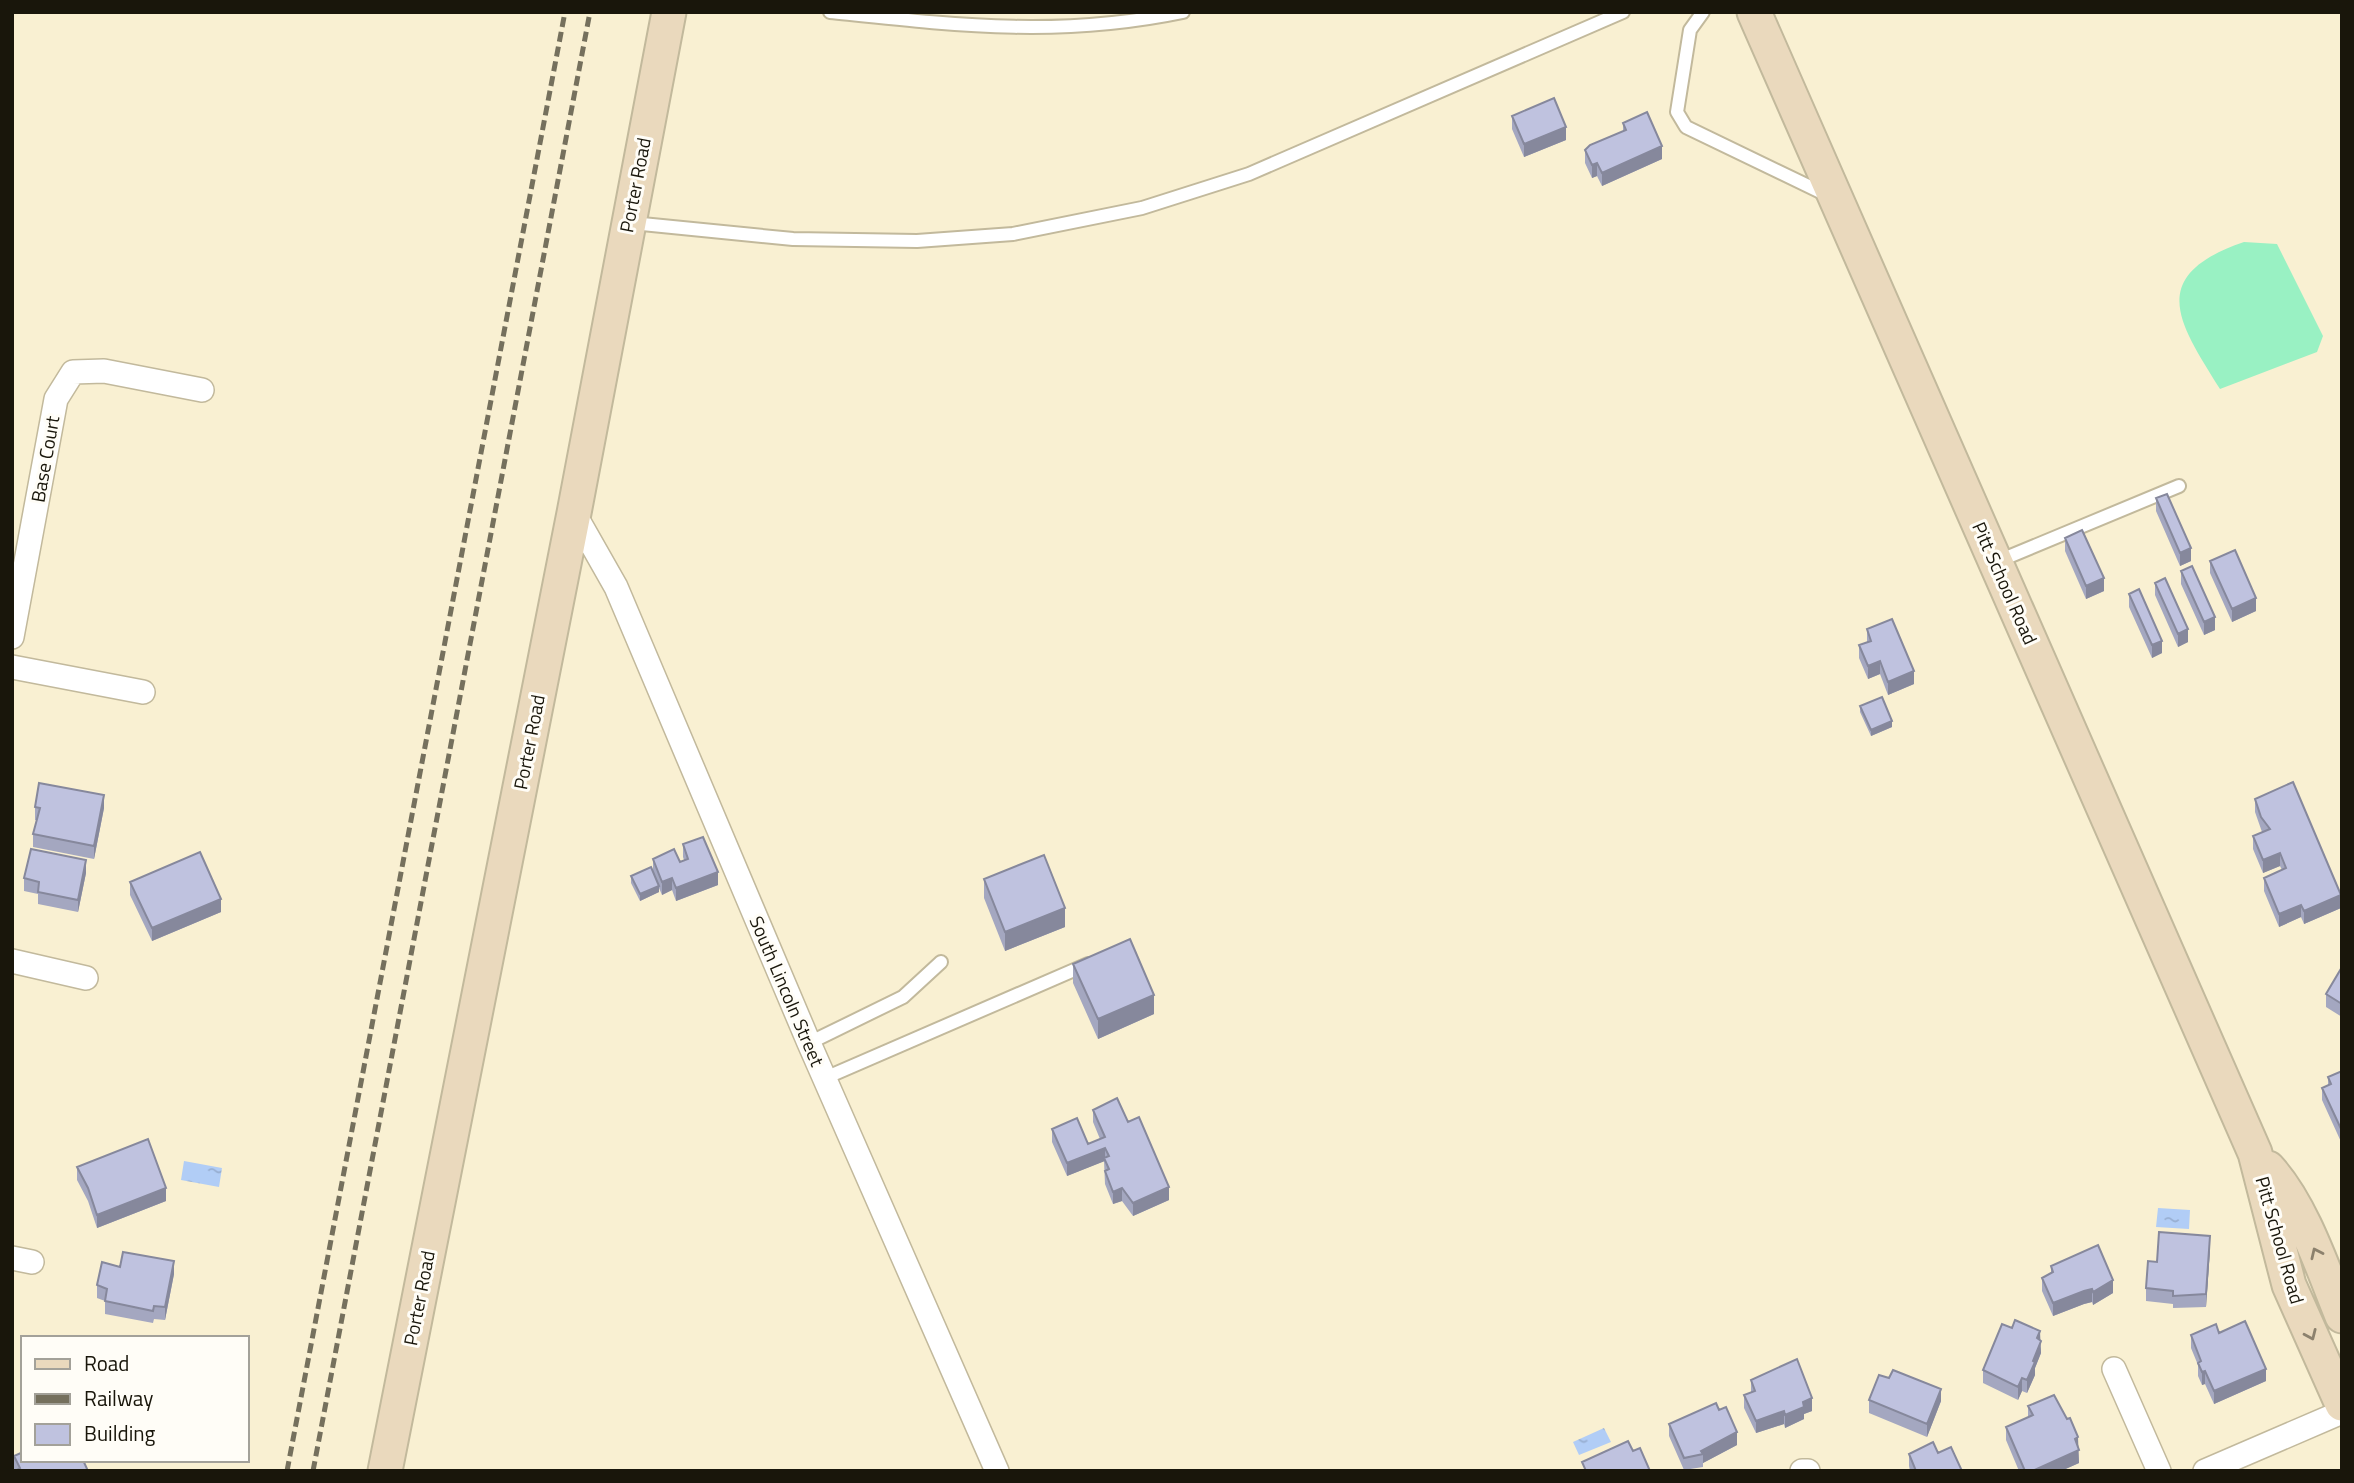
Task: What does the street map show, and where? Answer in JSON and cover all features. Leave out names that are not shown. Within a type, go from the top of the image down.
[{"type":"street","name":"Porter Road","points":[[385,1471],[574,513],[669,12]]},
{"type":"street","name":"Pitt School Road","points":[[1754,12],[2255,1153],[2289,1285],[2342,1404]]},
{"type":"street","name":"Base Court","points":[[12,637],[56,399],[73,372],[104,371],[202,390]]},
{"type":"street","name":"South Lincoln Street","points":[[574,513],[616,587],[809,1043],[997,1471]]},
{"type":"street","points":[[12,667],[144,692]]},
{"type":"street","points":[[12,961],[86,978]]},
{"type":"street","name":"Pitt School Road","points":[[2255,1153],[2281,1182],[2319,1258],[2342,1316]]},
{"type":"street","points":[[2114,1369],[2159,1471]]},
{"type":"street","points":[[2205,1471],[2342,1412]]},
{"type":"street","points":[[1802,1471],[1808,1471]]},
{"type":"lane","points":[[830,12],[1006,29],[1090,27],[1182,12]]},
{"type":"lane","points":[[628,223],[717,234],[793,239],[917,241],[1013,234],[1142,208],[1249,174],[1623,12]]},
{"type":"lane","points":[[1703,12],[1690,30],[1677,112],[1685,127],[1785,177],[1836,198]]},
{"type":"lane","points":[[1995,562],[2179,486]]},
{"type":"lane","points":[[825,1078],[1096,960]]},
{"type":"lane","points":[[809,1043],[903,997],[941,962]]},
{"type":"green space","points":[[2244,242],[2277,244],[2323,336],[2317,352],[2220,389],[2183,322],[2180,304],[2182,286],[2193,270],[2213,255]]},
{"type":"water","points":[[184,1161],[222,1168],[219,1187],[181,1180]]},
{"type":"water","points":[[2158,1208],[2190,1210],[2189,1229],[2156,1227]]},
{"type":"water","points":[[1604,1428],[1611,1442],[1579,1455],[1573,1442]]},
{"type":"building","points":[[1554,98],[1566,127],[1524,144],[1512,116]]},
{"type":"building","points":[[1647,112],[1662,146],[1602,173],[1597,163],[1592,165],[1585,150],[1590,145],[1626,130],[1623,123]]},
{"type":"building","points":[[2167,494],[2191,548],[2180,553],[2156,498]]},
{"type":"building","points":[[2082,530],[2104,578],[2086,586],[2065,538]]},
{"type":"building","points":[[2235,550],[2256,598],[2232,609],[2210,561]]},
{"type":"building","points":[[2192,566],[2215,617],[2204,622],[2181,571]]},
{"type":"building","points":[[2165,578],[2188,629],[2178,634],[2155,583]]},
{"type":"building","points":[[2139,589],[2162,641],[2152,645],[2129,594]]},
{"type":"building","points":[[1892,619],[1914,671],[1888,682],[1880,661],[1868,666],[1859,645],[1871,641],[1867,629]]},
{"type":"building","points":[[1882,697],[1892,721],[1871,730],[1860,706]]},
{"type":"building","points":[[2293,782],[2341,895],[2304,911],[2301,905],[2279,914],[2264,878],[2286,868],[2280,853],[2263,860],[2253,836],[2270,829],[2261,817],[2255,799]]},
{"type":"building","points":[[39,783],[104,795],[94,846],[33,834],[40,808],[35,807]]},
{"type":"building","points":[[703,837],[718,872],[676,888],[672,878],[662,882],[653,859],[674,849],[680,862],[688,859],[683,844]]},
{"type":"building","points":[[31,849],[86,860],[78,900],[38,892],[39,882],[24,878]]},
{"type":"building","points":[[200,852],[221,899],[152,928],[130,882]]},
{"type":"building","points":[[1044,855],[1065,908],[1005,932],[984,879]]},
{"type":"building","points":[[651,867],[659,886],[640,894],[631,876]]},
{"type":"building","points":[[1130,939],[1154,995],[1098,1019],[1073,964]]},
{"type":"building","points":[[2342,967],[2342,1004],[2326,994]]},
{"type":"building","points":[[2342,1071],[2342,1131],[2322,1088],[2331,1084],[2328,1077]]},
{"type":"building","points":[[1117,1098],[1128,1122],[1139,1117],[1169,1187],[1133,1203],[1122,1188],[1113,1192],[1105,1171],[1109,1169],[1104,1158],[1109,1156],[1105,1148],[1067,1163],[1052,1129],[1077,1118],[1088,1144],[1105,1137],[1093,1110]]},
{"type":"building","points":[[148,1139],[166,1188],[97,1215],[77,1167]]},
{"type":"building","points":[[2159,1232],[2210,1236],[2206,1294],[2173,1296],[2173,1291],[2146,1288],[2148,1261],[2157,1262]]},
{"type":"building","points":[[2098,1245],[2113,1280],[2093,1292],[2092,1289],[2084,1291],[2053,1303],[2042,1278],[2053,1272],[2051,1266]]},
{"type":"building","points":[[123,1252],[174,1261],[165,1307],[154,1306],[153,1311],[105,1301],[107,1289],[97,1285],[102,1262],[120,1267]]},
{"type":"building","points":[[2015,1320],[2040,1331],[2037,1338],[2041,1341],[2027,1380],[2022,1378],[2018,1387],[1983,1370],[2002,1324],[2012,1328]]},
{"type":"building","points":[[2245,1321],[2266,1369],[2214,1391],[2205,1371],[2202,1372],[2198,1363],[2201,1361],[2191,1335],[2216,1324],[2219,1333]]},
{"type":"building","points":[[1797,1359],[1812,1398],[1803,1402],[1804,1407],[1785,1415],[1784,1411],[1756,1421],[1744,1395],[1755,1391],[1751,1380]]},
{"type":"building","points":[[1893,1370],[1941,1389],[1927,1424],[1869,1400],[1879,1375],[1889,1378]]},
{"type":"building","points":[[2054,1395],[2067,1419],[2070,1418],[2078,1437],[2075,1439],[2079,1450],[2032,1471],[2025,1471],[2006,1427],[2033,1415],[2028,1406]]},
{"type":"building","points":[[1716,1403],[1719,1410],[1726,1407],[1737,1432],[1701,1451],[1703,1454],[1684,1458],[1669,1424]]},
{"type":"building","points":[[1628,1441],[1633,1451],[1640,1448],[1650,1471],[1586,1471],[1582,1462]]},
{"type":"building","points":[[1933,1442],[1938,1453],[1951,1447],[1962,1471],[1916,1471],[1909,1454]]},
{"type":"building","points":[[21,1453],[21,1462],[84,1462],[88,1471],[15,1471],[20,1468],[14,1456]]},
{"type":"railway","points":[[287,1471],[565,12]]},
{"type":"railway","points":[[313,1471],[590,12]]}]
